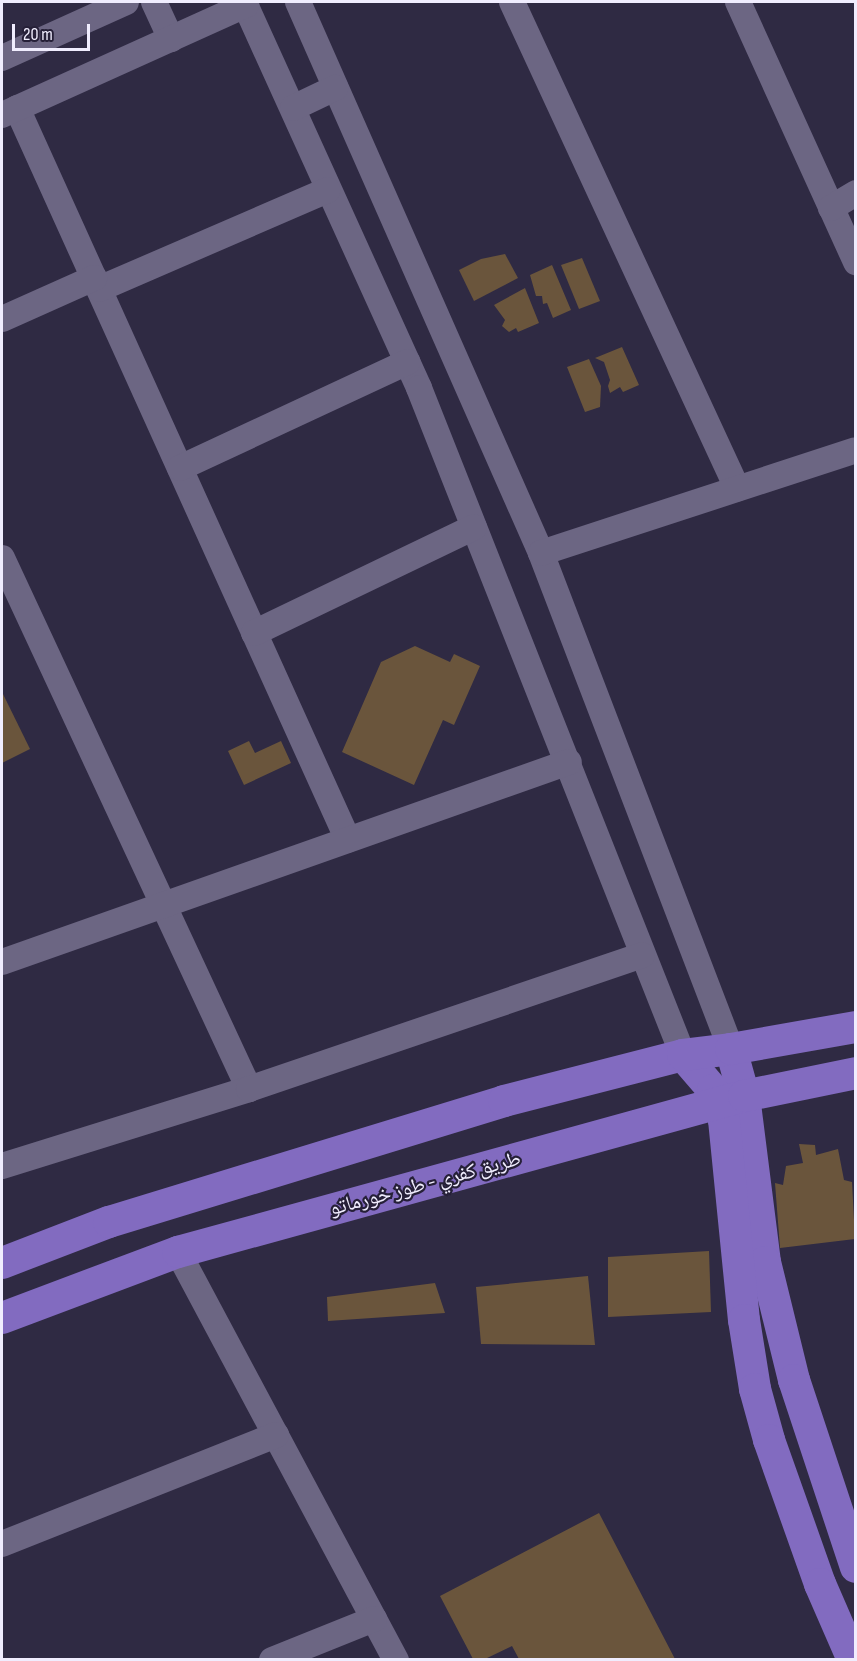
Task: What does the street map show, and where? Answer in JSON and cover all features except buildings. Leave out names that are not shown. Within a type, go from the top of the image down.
[{"type":"main road","points":[[2,1263],[143,1212],[504,1101],[683,1055],[855,1027]]},
{"type":"main road","points":[[731,1049],[732,1100],[765,1262],[794,1380],[855,1568]]},
{"type":"main road","points":[[683,1055],[712,1090],[732,1100]]},
{"type":"main road","name":"طريق كفري - طوز خورماتو","points":[[2,1318],[178,1252],[732,1100],[855,1073]]},
{"type":"main road","points":[[732,1100],[724,1120],[744,1320],[755,1389],[769,1440],[820,1584],[853,1659]]},
{"type":"main road","points":[[755,1389],[794,1380]]},
{"type":"street","points":[[2,57],[126,2]]},
{"type":"street","points":[[154,2],[171,39]]},
{"type":"street","points":[[298,2],[541,554],[731,1049]]},
{"type":"street","points":[[512,2],[736,488]]},
{"type":"street","points":[[738,2],[855,262]]},
{"type":"street","points":[[348,840],[97,284],[9,112],[245,4],[407,362],[569,762],[642,955],[683,1055]]},
{"type":"street","points":[[293,108],[335,88]]},
{"type":"street","points":[[2,319],[97,284],[328,190]]},
{"type":"street","points":[[831,208],[855,193]]},
{"type":"street","points":[[180,468],[407,362]]},
{"type":"street","points":[[541,554],[855,450]]},
{"type":"street","points":[[254,633],[474,527]]},
{"type":"street","points":[[2,558],[249,1089]]},
{"type":"street","points":[[2,962],[569,762]]},
{"type":"street","points":[[2,1166],[249,1089],[642,955]]},
{"type":"street","points":[[178,1252],[396,1659]]},
{"type":"street","points":[[2,1544],[276,1435]]},
{"type":"street","points":[[272,1659],[374,1619]]}]
